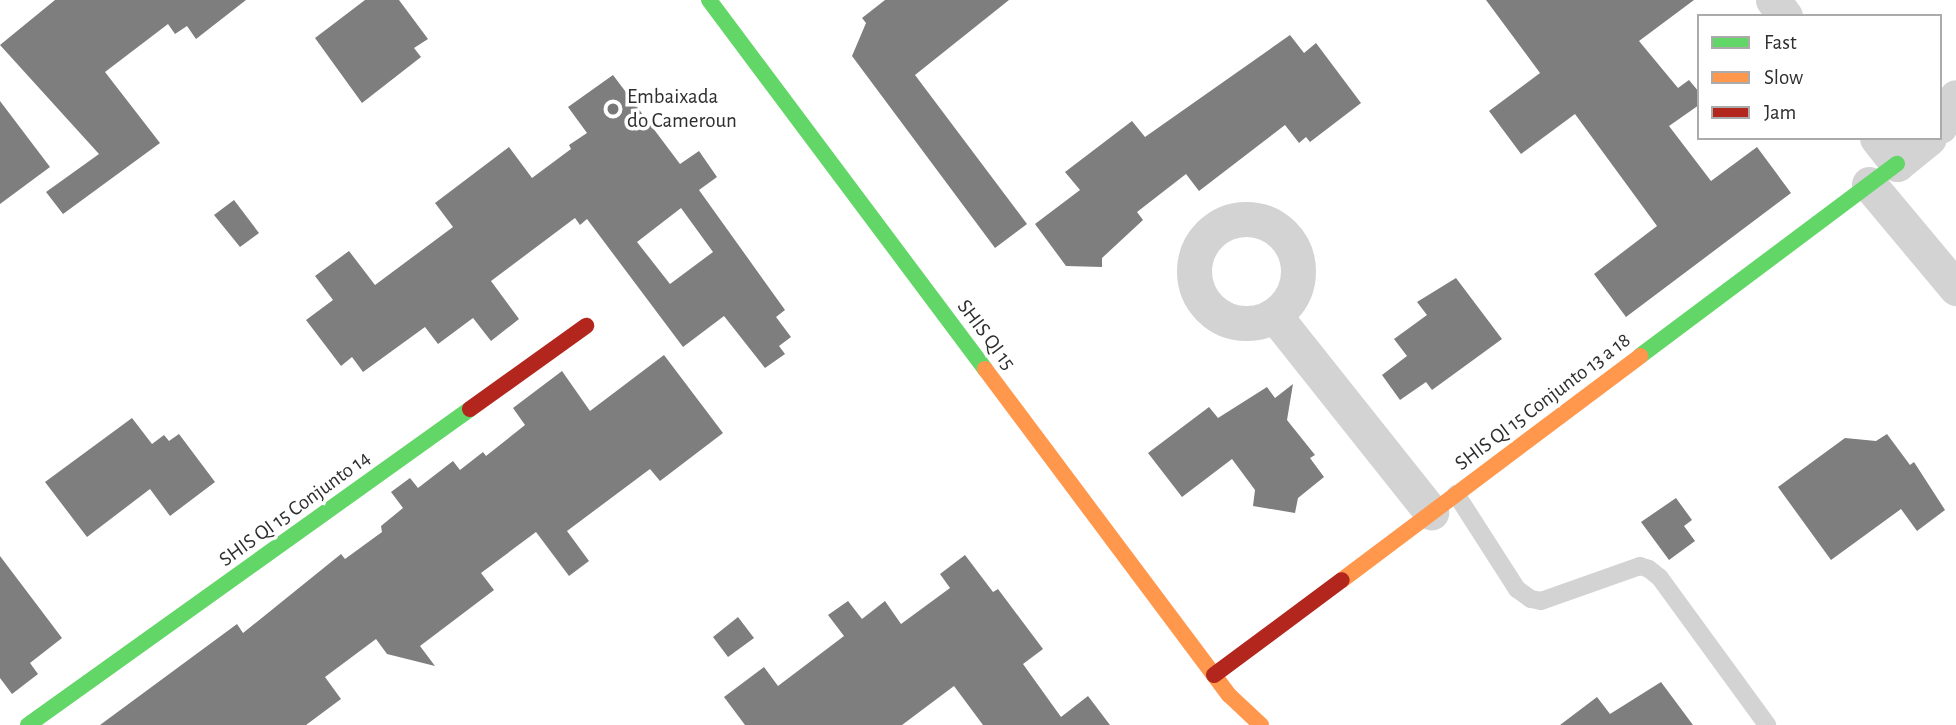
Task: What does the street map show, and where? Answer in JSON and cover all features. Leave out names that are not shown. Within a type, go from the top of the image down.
[{"type":"street","name":"SHIS QI 15","points":[[709,0],[1229,695],[1261,725]]},
{"type":"street","points":[[1942,122],[1956,97]]},
{"type":"street","points":[[1887,151],[1923,140]]},
{"type":"street","name":"SHIS QI 15 Conjunto 13 a 18","points":[[1214,675],[1869,184],[1887,151]]},
{"type":"street","points":[[1869,184],[1956,288]]},
{"type":"street","points":[[1275,316],[1443,503]]},
{"type":"street","name":"SHIS QI 15 Conjunto 14","points":[[28,725],[586,326]]},
{"type":"street","name":"SHIS QI 15","points":[[1229,695],[1237,725]]},
{"type":"lane","points":[[1443,503],[1517,589],[1531,599],[1541,601],[1640,566],[1649,569],[1660,578],[1767,725]]},
{"type":"building","points":[[55,0],[246,0],[196,39],[187,26],[175,34],[168,24],[105,72],[160,143],[63,214],[46,192],[99,154],[0,45]]},
{"type":"building","points":[[365,0],[399,0],[428,39],[414,48],[421,57],[362,103],[315,38]]},
{"type":"building","points":[[885,0],[1009,0],[915,75],[1027,224],[995,248],[852,56],[866,23],[862,18]]},
{"type":"building","points":[[1486,0],[1694,0],[1639,41],[1678,88],[1689,80],[1697,90],[1697,106],[1669,126],[1711,181],[1757,147],[1791,193],[1626,317],[1594,274],[1657,226],[1575,114],[1521,154],[1489,111],[1540,73]]},
{"type":"building","points":[[1290,35],[1304,53],[1316,43],[1361,103],[1310,142],[1306,137],[1299,143],[1285,125],[1199,191],[1186,174],[1137,212],[1143,220],[1102,258],[1102,267],[1066,266],[1035,224],[1080,190],[1065,172],[1132,121],[1145,137]]},
{"type":"building","points":[[613,75],[680,164],[699,151],[717,177],[699,190],[785,310],[776,317],[791,337],[779,346],[785,354],[765,368],[724,316],[683,347],[587,219],[580,225],[575,218],[491,281],[519,319],[491,341],[473,318],[438,344],[425,327],[363,372],[352,357],[341,366],[306,320],[333,300],[315,276],[349,251],[375,285],[453,227],[435,203],[509,147],[532,178],[571,149],[569,145],[587,133],[568,107]],"holes":[[[681,208],[713,252],[670,284],[637,242]]]},
{"type":"building","points":[[0,101],[50,167],[0,204]]},
{"type":"building","points":[[234,200],[259,233],[240,247],[214,215]]},
{"type":"building","points":[[1456,278],[1502,339],[1432,390],[1426,382],[1400,400],[1382,375],[1407,356],[1394,339],[1427,315],[1417,302]]},
{"type":"building","points":[[664,355],[723,433],[660,481],[650,469],[567,531],[589,561],[569,576],[536,532],[481,573],[494,590],[420,646],[435,666],[387,654],[376,639],[325,677],[341,699],[306,725],[100,725],[237,624],[243,633],[341,554],[345,559],[382,532],[381,526],[403,508],[391,492],[410,478],[418,488],[453,461],[460,470],[483,452],[486,456],[525,425],[513,408],[562,371],[590,411]]},
{"type":"building","points":[[1293,384],[1287,420],[1315,455],[1310,458],[1324,477],[1298,498],[1295,513],[1253,506],[1255,490],[1232,459],[1182,497],[1148,453],[1209,407],[1218,418],[1267,387],[1275,398]]},
{"type":"building","points":[[132,418],[152,444],[164,435],[169,441],[179,434],[215,482],[170,516],[150,489],[87,537],[45,482]]},
{"type":"building","points":[[1887,434],[1910,465],[1914,462],[1945,510],[1917,531],[1901,509],[1831,560],[1778,487],[1845,438],[1876,441]]},
{"type":"building","points":[[1676,498],[1692,520],[1684,526],[1695,541],[1669,560],[1641,522]]},
{"type":"building","points":[[965,555],[993,592],[998,589],[1043,649],[1023,664],[1061,717],[1088,696],[1110,725],[983,725],[954,686],[902,725],[745,725],[724,697],[764,667],[778,686],[844,636],[828,615],[848,601],[862,619],[885,601],[901,624],[950,588],[940,574]]},
{"type":"building","points":[[0,556],[62,638],[30,663],[38,674],[12,694],[0,678]]},
{"type":"building","points":[[738,617],[754,638],[728,657],[713,637]]},
{"type":"building","points":[[1661,682],[1693,725],[1560,725],[1597,697],[1610,714]]},
{"type":"traffic: fast","points":[[709,0],[985,369]]},
{"type":"traffic: fast","points":[[1640,356],[1897,164]]},
{"type":"traffic: fast","points":[[28,725],[470,409]]},
{"type":"traffic: slow","points":[[1342,580],[1640,356]]},
{"type":"traffic: slow","points":[[985,369],[1229,695],[1261,725]]},
{"type":"traffic: jam","points":[[470,409],[586,326]]},
{"type":"traffic: jam","points":[[1214,675],[1342,580]]},
{"type":"place","name":"Embaixada do Cameroun","points":[[613,109]]}]
